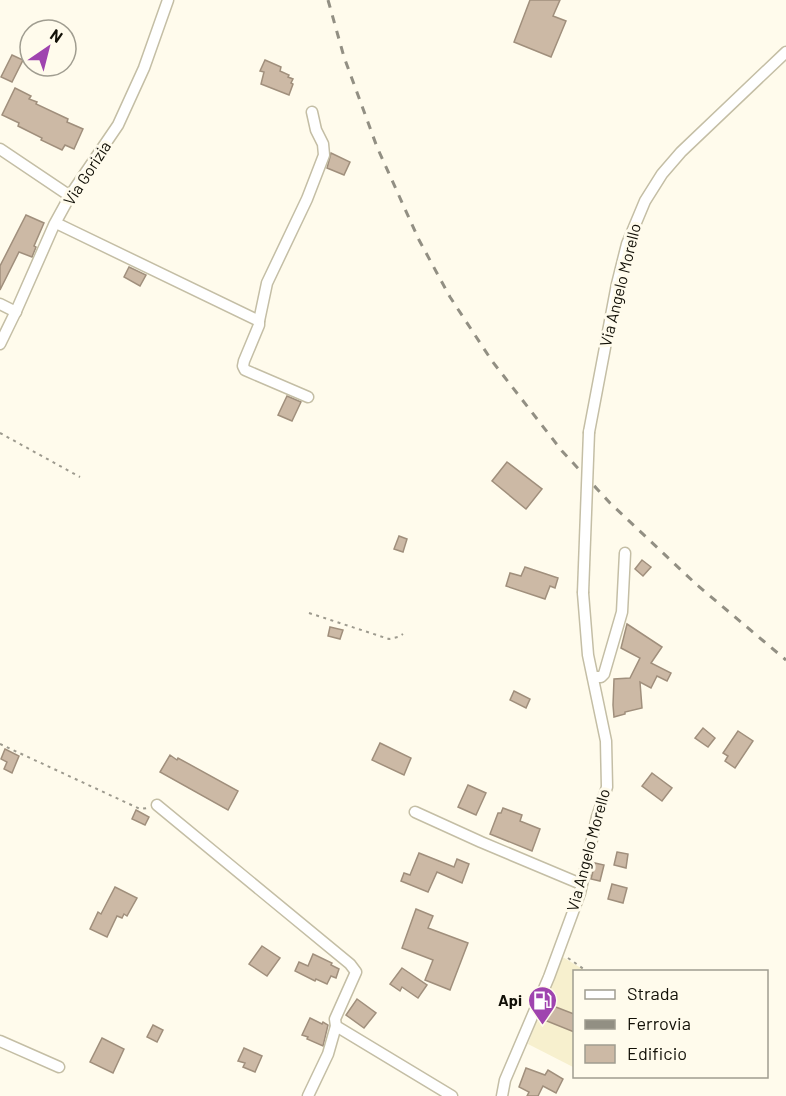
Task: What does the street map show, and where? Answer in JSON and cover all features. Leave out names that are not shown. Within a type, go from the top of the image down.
[{"type":"street","name":"Via Gorizia","points":[[0,344],[70,196],[118,125],[144,68],[168,0]]},
{"type":"street","name":"Via Angelo Morello","points":[[502,1096],[505,1080],[549,977],[580,893],[597,818],[607,787],[606,741],[588,655],[583,593],[589,432],[627,244],[642,206],[672,162],[786,52]]},
{"type":"street","points":[[308,397],[245,370],[243,366],[259,325],[267,283],[307,199],[324,155],[323,144],[316,130],[312,112]]},
{"type":"street","points":[[0,150],[70,196]]},
{"type":"street","points":[[56,223],[259,321]]},
{"type":"street","points":[[0,304],[16,312]]},
{"type":"street","points":[[592,677],[602,677],[604,674],[622,612],[626,553]]},
{"type":"street","points":[[157,805],[350,964],[356,972],[335,1019],[336,1026],[328,1054],[308,1096]]},
{"type":"street","points":[[415,812],[582,884]]},
{"type":"street","points":[[336,1026],[452,1096]]},
{"type":"street","points":[[0,1041],[59,1067]]},
{"type":"path","points":[[0,433],[80,477]]},
{"type":"path","points":[[309,613],[389,639],[403,634]]},
{"type":"path","points":[[0,744],[140,809],[157,805]]},
{"type":"path","points":[[558,952],[585,970]]},
{"type":"shaded area","points":[[561,956],[584,970],[573,970],[573,1067],[528,1044]]},
{"type":"building","points":[[530,0],[560,0],[553,16],[566,21],[551,57],[514,42]]},
{"type":"building","points":[[12,55],[18,58],[18,70],[12,82],[1,77]]},
{"type":"building","points":[[265,60],[281,67],[280,71],[293,79],[289,95],[261,84],[264,72],[260,71]]},
{"type":"building","points":[[15,88],[31,96],[29,99],[37,102],[36,104],[83,129],[74,149],[65,145],[62,150],[41,140],[42,138],[18,126],[19,123],[2,115]]},
{"type":"building","points":[[331,153],[350,162],[344,175],[327,168]]},
{"type":"building","points":[[26,215],[44,223],[34,246],[36,247],[32,257],[19,252],[0,290],[0,266]]},
{"type":"building","points":[[129,267],[146,275],[140,286],[124,277]]},
{"type":"building","points":[[287,396],[301,402],[292,421],[278,415]]},
{"type":"building","points":[[507,462],[542,489],[526,509],[492,481]]},
{"type":"building","points":[[399,536],[407,539],[403,552],[394,549]]},
{"type":"building","points":[[642,560],[651,567],[643,576],[635,569]]},
{"type":"building","points":[[525,567],[558,578],[555,588],[550,586],[545,599],[506,586],[510,573],[521,576]]},
{"type":"building","points":[[627,624],[662,647],[651,663],[671,673],[667,681],[657,676],[651,688],[640,682],[642,708],[614,717],[614,679],[630,678],[640,658],[621,648]]},
{"type":"building","points":[[330,627],[343,630],[340,639],[328,636]]},
{"type":"building","points":[[514,691],[530,699],[526,708],[510,700]]},
{"type":"building","points":[[703,728],[715,738],[708,747],[695,738]]},
{"type":"building","points":[[738,731],[753,741],[735,768],[725,761],[728,756],[723,753]]},
{"type":"building","points":[[380,743],[411,758],[404,775],[372,760]]},
{"type":"building","points":[[5,749],[19,756],[12,773],[4,769],[7,762],[1,759]]},
{"type":"building","points":[[170,755],[238,791],[228,810],[160,772]]},
{"type":"building","points":[[652,773],[672,788],[662,801],[642,786]]},
{"type":"building","points":[[468,785],[486,793],[476,815],[458,807]]},
{"type":"building","points":[[503,808],[522,815],[520,821],[540,829],[532,851],[490,834],[498,813],[501,813]]},
{"type":"building","points":[[136,810],[149,817],[145,825],[132,819]]},
{"type":"building","points":[[617,852],[628,854],[626,868],[614,865]]},
{"type":"building","points":[[419,853],[454,867],[457,859],[469,864],[462,883],[437,872],[428,892],[401,881],[404,873],[410,875]]},
{"type":"building","points":[[595,863],[604,865],[600,881],[591,879]]},
{"type":"building","points":[[612,884],[627,888],[623,903],[608,899]]},
{"type":"building","points":[[115,887],[137,898],[127,916],[124,914],[122,918],[117,916],[107,937],[90,929],[98,912],[101,914]]},
{"type":"building","points":[[416,909],[433,916],[428,928],[468,943],[450,990],[425,980],[433,960],[402,948]]},
{"type":"building","points":[[262,946],[280,958],[267,976],[249,964]]},
{"type":"building","points":[[313,954],[339,969],[336,978],[331,976],[327,984],[295,971],[299,962],[308,966]]},
{"type":"building","points":[[402,968],[427,985],[418,998],[402,987],[400,991],[390,984]]},
{"type":"building","points":[[357,999],[376,1013],[364,1028],[346,1015]]},
{"type":"building","points":[[548,1004],[573,1014],[573,1032],[542,1019]]},
{"type":"building","points":[[310,1018],[328,1025],[323,1046],[302,1035]]},
{"type":"building","points":[[153,1025],[163,1030],[157,1042],[147,1037]]},
{"type":"building","points":[[102,1038],[124,1049],[113,1073],[90,1062]]},
{"type":"building","points":[[244,1048],[262,1056],[255,1072],[243,1067],[245,1063],[238,1061]]},
{"type":"building","points":[[526,1068],[545,1075],[548,1070],[563,1079],[556,1093],[543,1086],[538,1096],[527,1096],[529,1092],[519,1087]]},
{"type":"railway","points":[[328,0],[344,57],[377,147],[419,240],[450,297],[492,361],[562,451],[610,503],[697,585],[786,660]]},
{"type":"place","name":"Api","points":[[543,1026]]}]
